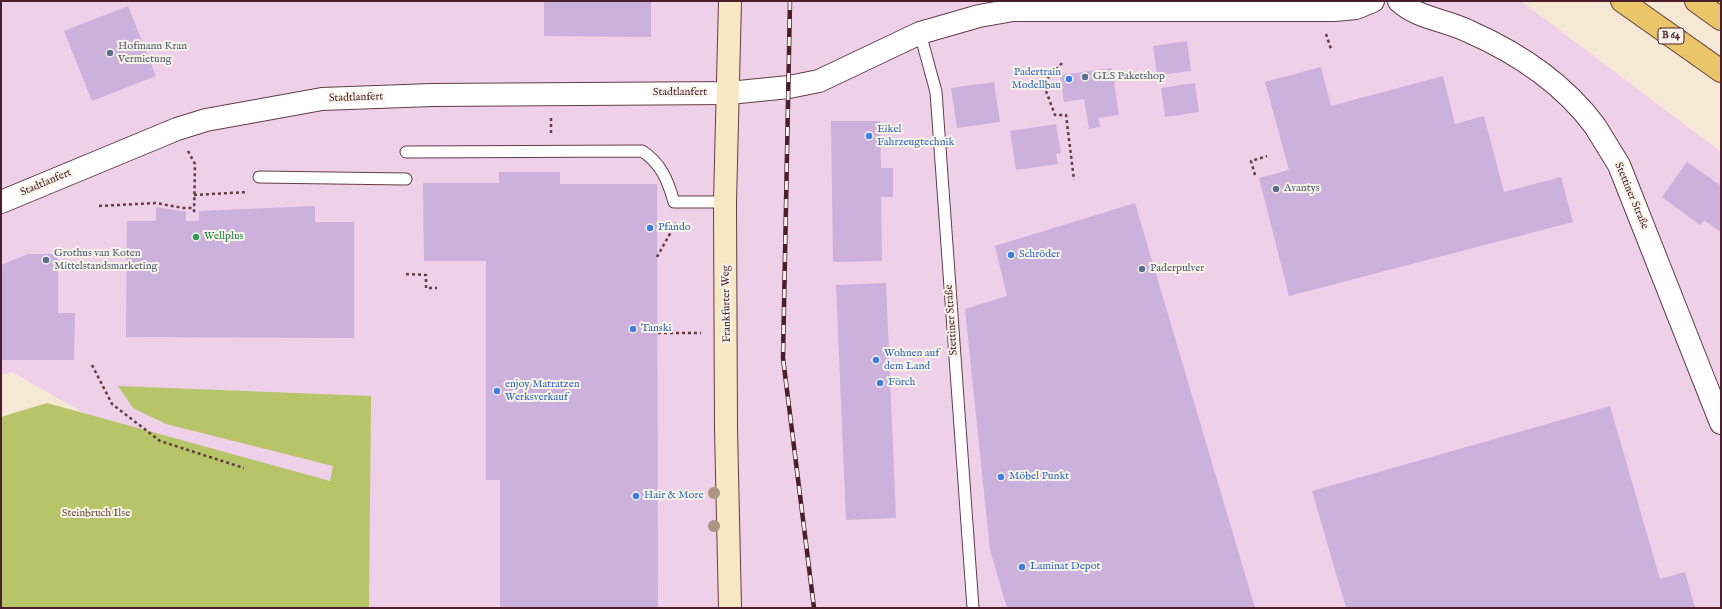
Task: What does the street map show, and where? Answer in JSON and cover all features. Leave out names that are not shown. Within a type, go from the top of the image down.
[{"type":"highway","name":"B 64","points":[[1622,1],[1721,71]]},
{"type":"highway","points":[[1696,1],[1721,19]]},
{"type":"main road","name":"Frankfurter Weg","points":[[730,1],[729,93],[725,202],[726,428],[730,608]]},
{"type":"street","points":[[729,93],[789,87],[819,81],[920,33],[964,20],[1013,10],[1334,10],[1356,8],[1373,1]]},
{"type":"street","name":"Stettiner Straße","points":[[1398,1],[1404,6],[1430,18],[1467,30],[1513,53],[1559,87],[1594,126],[1619,165],[1721,423]]},
{"type":"street","name":"Stadtlanfert","points":[[1,202],[177,129],[206,120],[322,100],[432,95],[729,93]]},
{"type":"lane","name":"Stettiner Straße","points":[[920,33],[936,92],[973,608]]},
{"type":"lane","points":[[406,152],[642,151],[652,158],[667,178],[674,202],[725,202]]},
{"type":"lane","points":[[259,177],[406,179]]},
{"type":"path","points":[[1062,62],[1043,83],[1055,115],[1066,115],[1074,180]]},
{"type":"path","points":[[177,129],[195,164],[194,214]]},
{"type":"path","points":[[1255,175],[1251,161],[1267,156]]},
{"type":"path","points":[[194,195],[257,192],[259,177]]},
{"type":"path","points":[[99,206],[156,203],[183,208],[194,208]]},
{"type":"path","points":[[406,274],[426,275],[426,288],[437,288]]},
{"type":"path","points":[[658,333],[672,333]]},
{"type":"path","points":[[92,366],[112,404],[160,441],[244,468]]},
{"type":"shaded area","points":[[1,1],[1521,1],[1721,152],[1721,608],[334,608],[333,555],[12,372],[1,375]]},
{"type":"green space","name":"Steinbruch Ilse","points":[[118,386],[371,396],[369,608],[1,608],[1,417],[47,403],[330,481],[333,466],[166,424],[133,408]]},
{"type":"building","points":[[544,1],[651,1],[651,37],[544,36]]},
{"type":"building","name":"Hofmann Kran Vermietung","points":[[128,6],[156,76],[92,101],[64,31]]},
{"type":"building","points":[[1187,41],[1191,71],[1157,75],[1153,46]]},
{"type":"building","points":[[1321,67],[1331,106],[1443,76],[1455,124],[1484,116],[1504,192],[1561,177],[1573,222],[1289,296],[1259,178],[1289,170],[1265,82]]},
{"type":"building","points":[[1112,68],[1119,115],[1099,118],[1100,127],[1089,129],[1084,99],[1064,102],[1060,75]]},
{"type":"building","points":[[994,82],[1000,122],[957,128],[951,88]]},
{"type":"building","points":[[1195,83],[1199,112],[1165,117],[1161,88]]},
{"type":"building","points":[[831,121],[880,121],[881,168],[893,168],[893,197],[881,197],[882,261],[833,262]]},
{"type":"building","points":[[1056,124],[1061,153],[1056,154],[1058,164],[1016,170],[1010,131]]},
{"type":"building","points":[[1687,162],[1721,186],[1721,232],[1704,220],[1700,225],[1662,197]]},
{"type":"building","points":[[499,172],[560,172],[560,184],[657,184],[658,608],[500,608],[500,480],[486,480],[486,261],[424,261],[423,183],[499,183]]},
{"type":"building","points":[[1135,203],[1255,608],[1007,608],[990,550],[965,309],[1007,296],[995,246]]},
{"type":"building","points":[[315,206],[315,222],[354,222],[354,338],[126,337],[127,221],[156,221],[156,207],[186,212],[186,221],[199,221],[199,211]]},
{"type":"building","points":[[28,254],[58,254],[58,313],[75,313],[74,360],[1,360],[1,265]]},
{"type":"building","points":[[886,283],[896,518],[846,520],[836,285]]},
{"type":"building","points":[[1610,406],[1660,579],[1685,572],[1695,608],[1346,608],[1312,491]]},
{"type":"railway","points":[[790,1],[783,358],[814,608]]},
{"type":"place","name":"Hofmann Kran Vermietung","points":[[110,53]]},
{"type":"place","name":"GLS Paketshop","points":[[1085,77]]},
{"type":"place","name":"Padertrain Modellbau","points":[[1069,79]]},
{"type":"place","name":"Eikel Fahrzeugtechnik","points":[[869,136]]},
{"type":"place","name":"Avantys","points":[[1276,189]]},
{"type":"place","name":"Pfando","points":[[650,228]]},
{"type":"place","name":"Wellplus","points":[[196,237]]},
{"type":"place","name":"Schröder","points":[[1011,255]]},
{"type":"place","name":"Grothus van Koten Mittelstandsmarketing","points":[[46,260]]},
{"type":"place","name":"Paderpulver","points":[[1142,269]]},
{"type":"place","name":"Tanski","points":[[633,329]]},
{"type":"place","name":"Wohnen auf dem Land","points":[[876,360]]},
{"type":"place","name":"Förch","points":[[880,383]]},
{"type":"place","name":"enjoy Matratzen Werksverkauf","points":[[497,391]]},
{"type":"place","name":"Möbel Punkt","points":[[1001,477]]},
{"type":"place","name":"Hair & More","points":[[636,496]]},
{"type":"place","name":"Laminat Depot","points":[[1022,567]]}]
